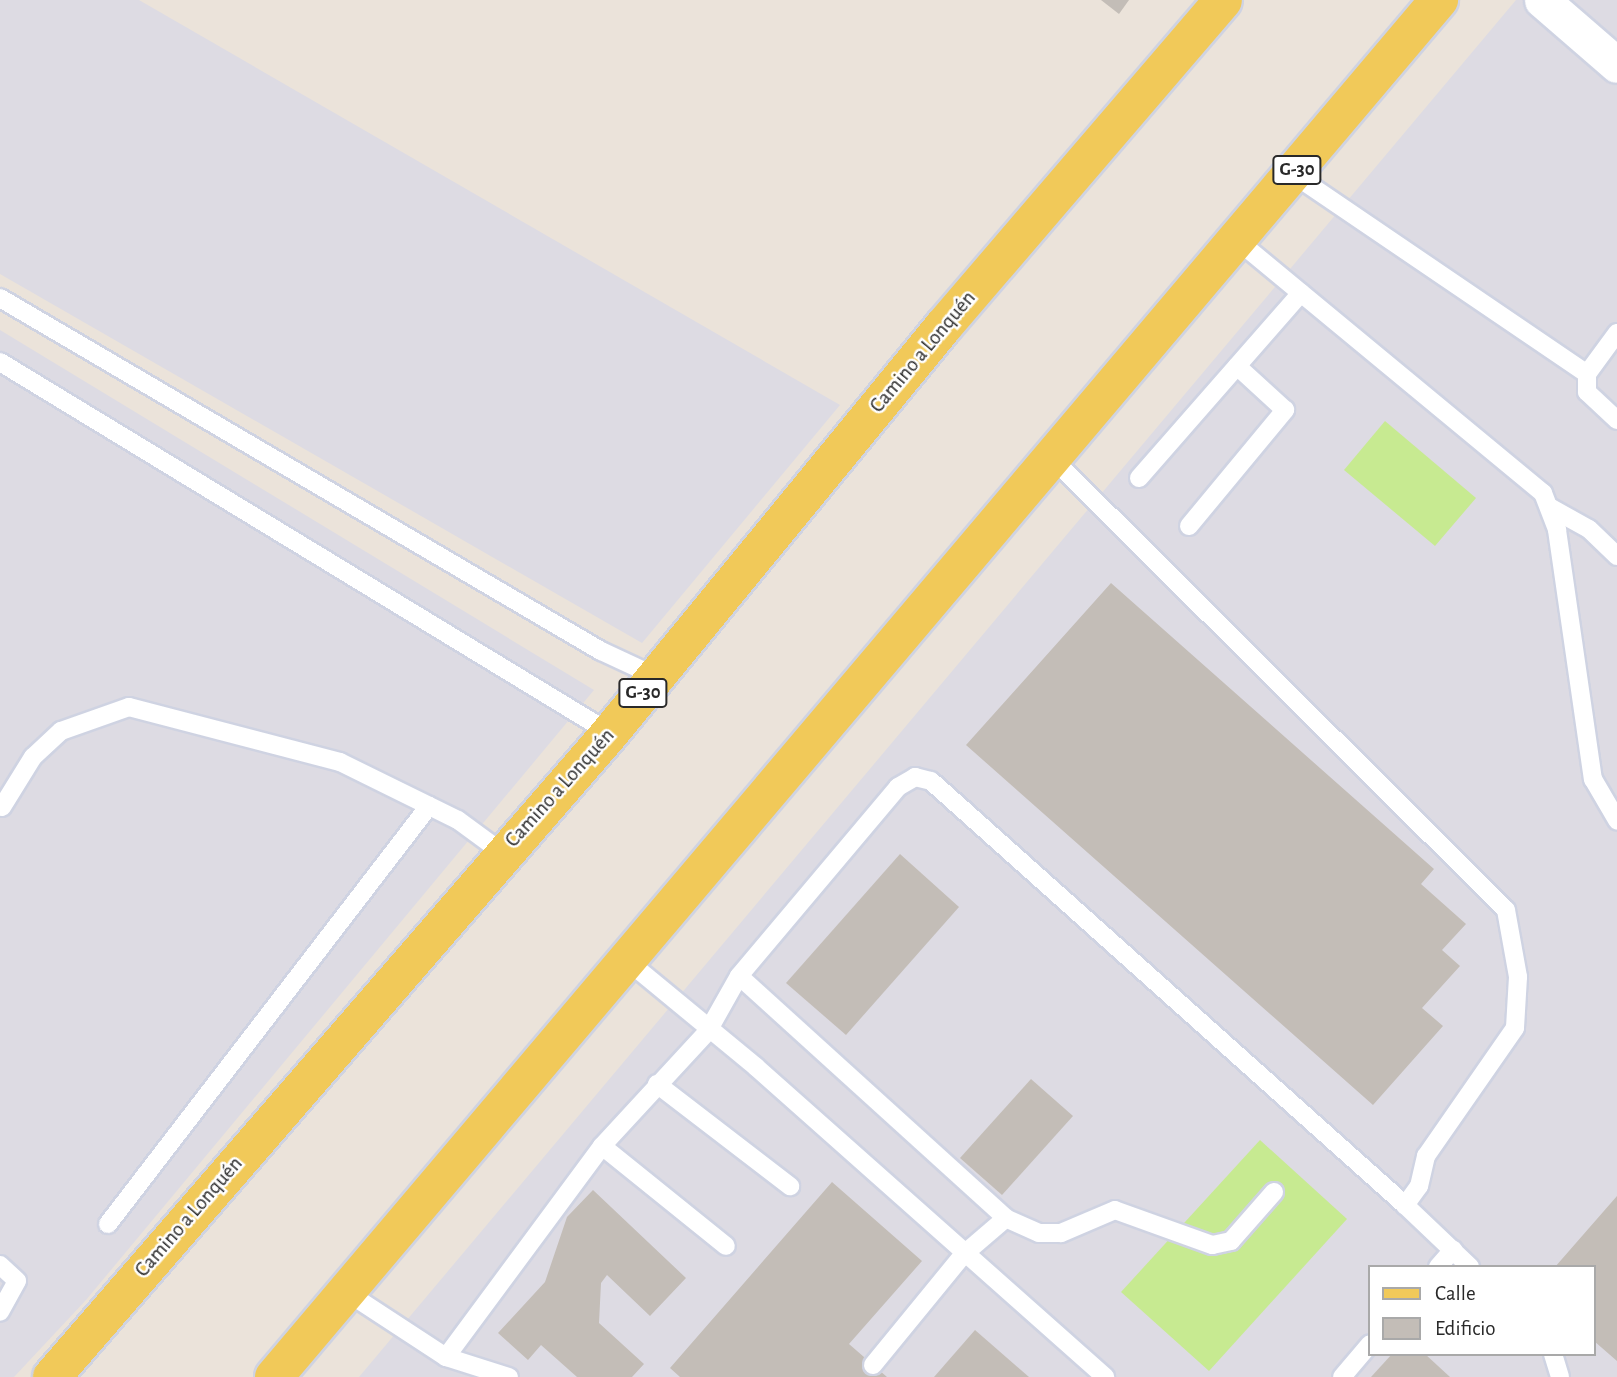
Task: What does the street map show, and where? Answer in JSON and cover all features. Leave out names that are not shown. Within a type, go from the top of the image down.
[{"type":"main road","name":"Camino a Lonquén","points":[[52,1377],[503,853],[610,733],[943,327],[1223,0]]},
{"type":"main road","name":"G-30","points":[[274,1377],[624,958],[1439,0]]},
{"type":"street","points":[[1542,0],[1617,65]]},
{"type":"lane","points":[[1293,174],[1587,374]]},
{"type":"lane","points":[[1237,240],[1543,494],[1551,508],[1593,779],[1617,820]]},
{"type":"lane","points":[[1139,478],[1301,293]]},
{"type":"lane","points":[[0,298],[601,651],[657,677]]},
{"type":"lane","points":[[1617,333],[1587,374],[1587,392],[1617,420]]},
{"type":"lane","points":[[0,362],[610,733]]},
{"type":"lane","points":[[1189,526],[1285,410],[1237,366]]},
{"type":"lane","points":[[1050,456],[1506,910],[1518,977],[1515,1028],[1426,1156],[1419,1186],[1405,1205]]},
{"type":"lane","points":[[1551,508],[1589,529],[1617,556]]},
{"type":"lane","points":[[2,807],[33,757],[61,731],[128,708],[340,762],[429,806],[503,853]]},
{"type":"lane","points":[[446,1357],[603,1146],[708,1031],[739,976],[898,787],[915,777],[931,780],[1405,1205],[1468,1265]]},
{"type":"lane","points":[[108,1224],[429,806]]},
{"type":"lane","points":[[624,958],[708,1031],[756,1067],[1105,1377]]},
{"type":"lane","points":[[739,976],[1006,1218],[1039,1233],[1061,1233],[1115,1210],[1212,1245],[1231,1241],[1274,1192]]},
{"type":"lane","points":[[657,1084],[790,1186]]},
{"type":"lane","points":[[603,1146],[726,1246]]},
{"type":"lane","points":[[873,1365],[964,1254],[1006,1218]]},
{"type":"lane","points":[[1440,1265],[1453,1250]]},
{"type":"lane","points":[[0,1265],[18,1281],[0,1312]]},
{"type":"lane","points":[[345,1291],[446,1357],[509,1377]]},
{"type":"lane","points":[[1342,1377],[1368,1346]]},
{"type":"lane","points":[[1554,1356],[1560,1377]]},
{"type":"shaded area","points":[[0,0],[139,0],[840,405],[642,643],[0,274]]},
{"type":"shaded area","points":[[1516,0],[1617,0],[1617,1377],[359,1377]]},
{"type":"shaded area","points":[[0,330],[594,690],[86,1300],[14,1377],[0,1377]]},
{"type":"green space","points":[[1385,421],[1476,498],[1435,546],[1344,470]]},
{"type":"green space","points":[[1260,1140],[1347,1219],[1209,1371],[1121,1292]]},
{"type":"building","points":[[1101,0],[1129,0],[1119,14]]},
{"type":"building","points":[[1111,583],[1434,869],[1421,884],[1466,924],[1442,950],[1460,966],[1422,1008],[1443,1026],[1373,1105],[966,745]]},
{"type":"building","points":[[900,854],[959,907],[846,1035],[786,983]]},
{"type":"building","points":[[1031,1079],[1073,1116],[1002,1195],[960,1158]]},
{"type":"building","points":[[832,1182],[922,1261],[849,1344],[887,1377],[680,1377],[670,1368]]},
{"type":"building","points":[[593,1190],[686,1278],[650,1316],[607,1275],[601,1283],[599,1323],[644,1364],[632,1377],[577,1377],[541,1345],[528,1360],[498,1333],[545,1282],[567,1217]]},
{"type":"building","points":[[1617,1196],[1617,1361],[1596,1343],[1596,1265],[1557,1265]]},
{"type":"building","points":[[975,1330],[1029,1377],[934,1377]]},
{"type":"building","points":[[1390,1356],[1427,1356],[1450,1377],[1371,1377]]}]
